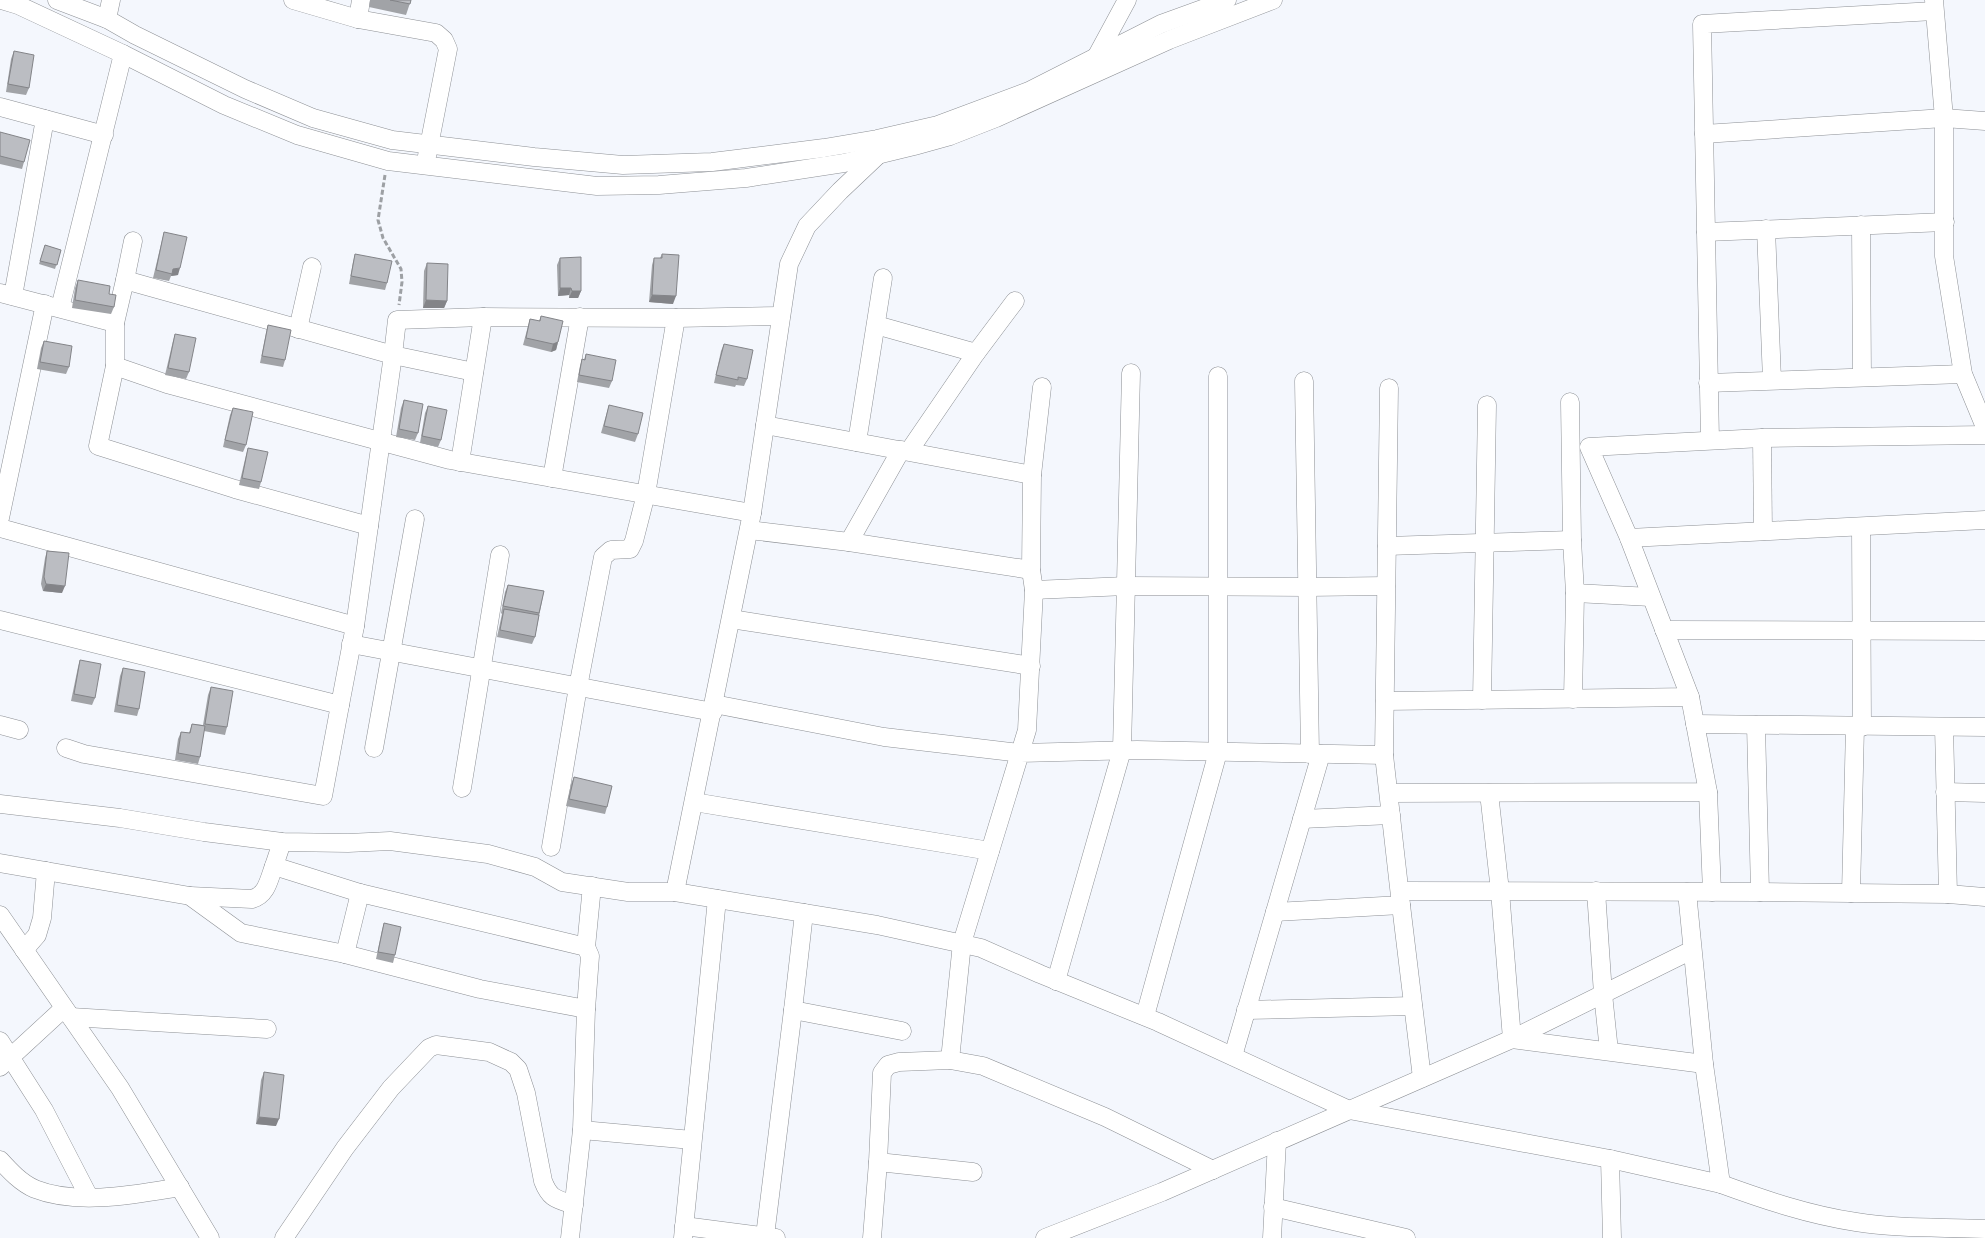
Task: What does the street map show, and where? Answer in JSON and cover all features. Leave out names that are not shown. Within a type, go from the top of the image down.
[{"type":"street","points":[[1,0],[18,5],[123,54],[224,105],[297,135],[388,161],[597,186],[659,185],[746,178],[844,163],[877,148]]},
{"type":"street","points":[[57,0],[107,19],[135,35],[245,89],[313,118],[392,140],[534,157],[623,165],[712,162],[824,148],[877,148],[950,136],[996,118],[1096,65],[1161,24],[1227,0]]},
{"type":"street","points":[[107,19],[111,0]]},
{"type":"street","points":[[293,0],[358,19],[436,33],[444,40],[448,49],[426,166]]},
{"type":"street","points":[[358,19],[361,0]]},
{"type":"street","points":[[1096,65],[1127,0]]},
{"type":"street","points":[[1096,65],[1169,40],[1273,0]]},
{"type":"street","points":[[1710,440],[1702,24],[1934,6],[1944,118],[1944,256],[1963,374],[1985,427]]},
{"type":"street","points":[[0,518],[53,306],[104,136],[123,54]]},
{"type":"street","points":[[0,107],[104,136]]},
{"type":"street","points":[[1704,134],[1944,118],[1985,121]]},
{"type":"street","points":[[45,119],[6,294],[115,322]]},
{"type":"street","points":[[675,892],[749,530],[789,264],[807,226],[877,148]]},
{"type":"street","points":[[1706,232],[1945,222]]},
{"type":"street","points":[[1861,225],[1862,377]]},
{"type":"street","points":[[1766,229],[1772,380]]},
{"type":"street","points":[[133,240],[115,322],[115,366],[98,446],[235,489],[369,526]]},
{"type":"street","points":[[298,328],[312,267]]},
{"type":"street","points":[[857,442],[883,278]]},
{"type":"street","points":[[125,280],[393,356],[474,372]]},
{"type":"street","points":[[849,542],[905,450],[1015,301]]},
{"type":"street","points":[[66,748],[84,754],[323,796],[355,626],[397,320],[483,317],[676,318],[781,316]]},
{"type":"street","points":[[460,462],[483,317]]},
{"type":"street","points":[[552,478],[580,318]]},
{"type":"street","points":[[551,847],[578,687],[603,557],[611,550],[630,549],[634,541],[646,494],[676,318]]},
{"type":"street","points":[[876,325],[976,353]]},
{"type":"street","points":[[115,366],[167,384],[460,462],[752,513]]},
{"type":"street","points":[[1056,981],[1122,750],[1131,373]]},
{"type":"street","points":[[1708,383],[1963,374]]},
{"type":"street","points":[[1144,1016],[1218,752],[1218,376]]},
{"type":"street","points":[[1233,1056],[1302,819],[1316,754],[1307,587],[1304,381]]},
{"type":"street","points":[[950,1060],[962,943],[1027,730],[1032,666],[1034,590],[1031,570],[1032,475],[1042,387]]},
{"type":"street","points":[[1389,388],[1384,755],[1422,1078]]},
{"type":"street","points":[[1570,402],[1572,540],[1575,593],[1573,699]]},
{"type":"street","points":[[1482,700],[1487,405]]},
{"type":"street","points":[[765,425],[1032,475]]},
{"type":"street","points":[[1571,447],[1762,438],[1985,435]]},
{"type":"street","points":[[1762,438],[1763,531]]},
{"type":"street","points":[[1589,447],[1629,538],[1690,697],[1708,792],[1712,892]]},
{"type":"street","points":[[374,748],[415,520]]},
{"type":"street","points":[[1629,538],[1985,520]]},
{"type":"street","points":[[1851,893],[1858,727],[1861,527]]},
{"type":"street","points":[[0,528],[355,626]]},
{"type":"street","points":[[749,530],[849,542],[1031,570]]},
{"type":"street","points":[[1387,546],[1572,540]]},
{"type":"street","points":[[462,788],[500,555]]},
{"type":"street","points":[[1034,590],[1126,586],[1386,586]]},
{"type":"street","points":[[1575,593],[1651,598]]},
{"type":"street","points":[[731,619],[1032,666]]},
{"type":"street","points":[[0,620],[340,705]]},
{"type":"street","points":[[1664,630],[1985,630]]},
{"type":"street","points":[[352,644],[578,687],[884,737],[1020,753],[1122,750],[1384,755]]},
{"type":"street","points":[[1385,701],[1690,697]]},
{"type":"street","points":[[1695,724],[1985,727]]},
{"type":"street","points":[[0,725],[19,730]]},
{"type":"street","points":[[1756,725],[1760,892]]},
{"type":"street","points":[[1944,727],[1948,894]]},
{"type":"street","points":[[1389,792],[1708,792]]},
{"type":"street","points":[[1945,792],[1985,793]]},
{"type":"street","points":[[1489,793],[1500,891],[1512,1039]]},
{"type":"street","points":[[694,802],[990,851]]},
{"type":"street","points":[[0,804],[120,818],[204,832],[282,842],[348,843],[390,841],[488,854],[534,867],[562,882],[628,892],[675,892],[877,925],[962,943],[981,948],[1056,981],[1144,1016],[1349,1110],[1470,1131],[1610,1159],[1720,1184],[1789,1208],[1855,1222],[1921,1233],[1985,1229]]},
{"type":"street","points":[[1302,819],[1391,815]]},
{"type":"street","points":[[0,863],[190,896],[252,899],[260,897],[264,893],[282,842]]},
{"type":"street","points":[[274,866],[360,893],[586,947]]},
{"type":"street","points":[[24,950],[37,935],[42,918],[46,871]]},
{"type":"street","points":[[570,1238],[582,1130],[586,1009],[590,956],[586,947],[592,886]]},
{"type":"street","points":[[1275,912],[1400,898],[1500,891],[1948,894],[1985,897]]},
{"type":"street","points":[[1596,891],[1609,1051]]},
{"type":"street","points":[[1686,892],[1704,1064],[1720,1184]]},
{"type":"street","points":[[345,954],[360,893]]},
{"type":"street","points":[[190,896],[241,933],[345,954],[480,989],[586,1009]]},
{"type":"street","points":[[717,899],[684,1232],[771,1237],[804,913]]},
{"type":"street","points":[[0,915],[120,1088],[210,1238]]},
{"type":"street","points":[[1046,1238],[1212,1170],[1512,1039],[1692,950]]},
{"type":"street","points":[[1246,1010],[1413,1006]]},
{"type":"street","points":[[793,1010],[902,1031]]},
{"type":"street","points":[[5,1062],[68,1013],[267,1029]]},
{"type":"street","points":[[1512,1039],[1704,1064]]},
{"type":"street","points":[[0,1042],[5,1062],[44,1110],[89,1197]]},
{"type":"street","points":[[284,1238],[345,1148],[391,1088],[429,1048],[436,1044],[489,1052],[511,1062],[518,1069],[526,1093],[543,1182],[548,1194],[555,1199],[574,1205]]},
{"type":"street","points":[[872,1238],[882,1073],[888,1065],[899,1062],[950,1060],[983,1066],[1087,1109],[1212,1170]]},
{"type":"street","points":[[582,1130],[692,1140]]},
{"type":"street","points":[[1272,1238],[1277,1141]]},
{"type":"street","points":[[1610,1159],[1612,1238]]},
{"type":"street","points":[[0,1160],[22,1181],[35,1189],[53,1194],[89,1197],[117,1196],[180,1187]]},
{"type":"street","points":[[878,1162],[973,1172]]},
{"type":"street","points":[[1273,1207],[1369,1234],[1406,1238]]},
{"type":"path","points":[[388,161],[378,220],[383,238],[401,269],[402,282],[397,320]]},
{"type":"building","points":[[390,0],[411,0],[410,4]]},
{"type":"building","points":[[14,51],[34,55],[29,88],[8,84]]},
{"type":"building","points":[[0,132],[30,140],[24,162],[0,156]]},
{"type":"building","points":[[164,232],[187,237],[180,268],[173,269],[172,274],[156,270]]},
{"type":"building","points":[[45,245],[61,250],[57,265],[40,261]]},
{"type":"building","points":[[355,254],[392,261],[387,283],[351,276]]},
{"type":"building","points":[[662,254],[679,255],[676,296],[652,295],[654,258],[662,258]]},
{"type":"building","points":[[581,257],[581,291],[572,291],[571,288],[560,288],[560,258]]},
{"type":"building","points":[[427,263],[448,264],[447,301],[426,300]]},
{"type":"building","points":[[78,280],[110,286],[109,294],[116,295],[114,307],[75,300]]},
{"type":"building","points":[[541,316],[563,321],[558,342],[553,344],[526,338],[530,319],[540,321]]},
{"type":"building","points":[[268,325],[291,330],[285,360],[262,356]]},
{"type":"building","points":[[175,334],[196,338],[189,372],[168,368]]},
{"type":"building","points":[[44,341],[72,346],[69,367],[40,362]]},
{"type":"building","points":[[724,344],[753,350],[747,379],[738,377],[738,380],[716,375]]},
{"type":"building","points":[[586,354],[616,360],[612,381],[579,375],[582,359],[585,360]]},
{"type":"building","points":[[404,400],[423,404],[418,433],[399,429]]},
{"type":"building","points":[[609,405],[643,413],[638,434],[604,426]]},
{"type":"building","points":[[428,406],[447,410],[441,440],[422,436]]},
{"type":"building","points":[[233,408],[253,412],[246,445],[225,440]]},
{"type":"building","points":[[248,448],[268,452],[261,482],[242,478]]},
{"type":"building","points":[[47,551],[69,553],[65,586],[46,584],[44,577]]},
{"type":"building","points":[[508,585],[544,591],[539,613],[503,606]]},
{"type":"building","points":[[504,609],[539,615],[535,637],[500,630]]},
{"type":"building","points":[[80,660],[101,664],[95,698],[74,694]]},
{"type":"building","points":[[123,668],[145,672],[139,709],[117,705]]},
{"type":"building","points":[[211,687],[233,691],[227,727],[205,724]]},
{"type":"building","points":[[192,724],[205,726],[200,757],[178,753],[181,732],[190,733]]},
{"type":"building","points":[[574,777],[612,786],[607,807],[569,799]]},
{"type":"building","points":[[384,923],[401,927],[395,955],[378,952]]},
{"type":"building","points":[[264,1072],[284,1075],[279,1119],[259,1117]]}]
